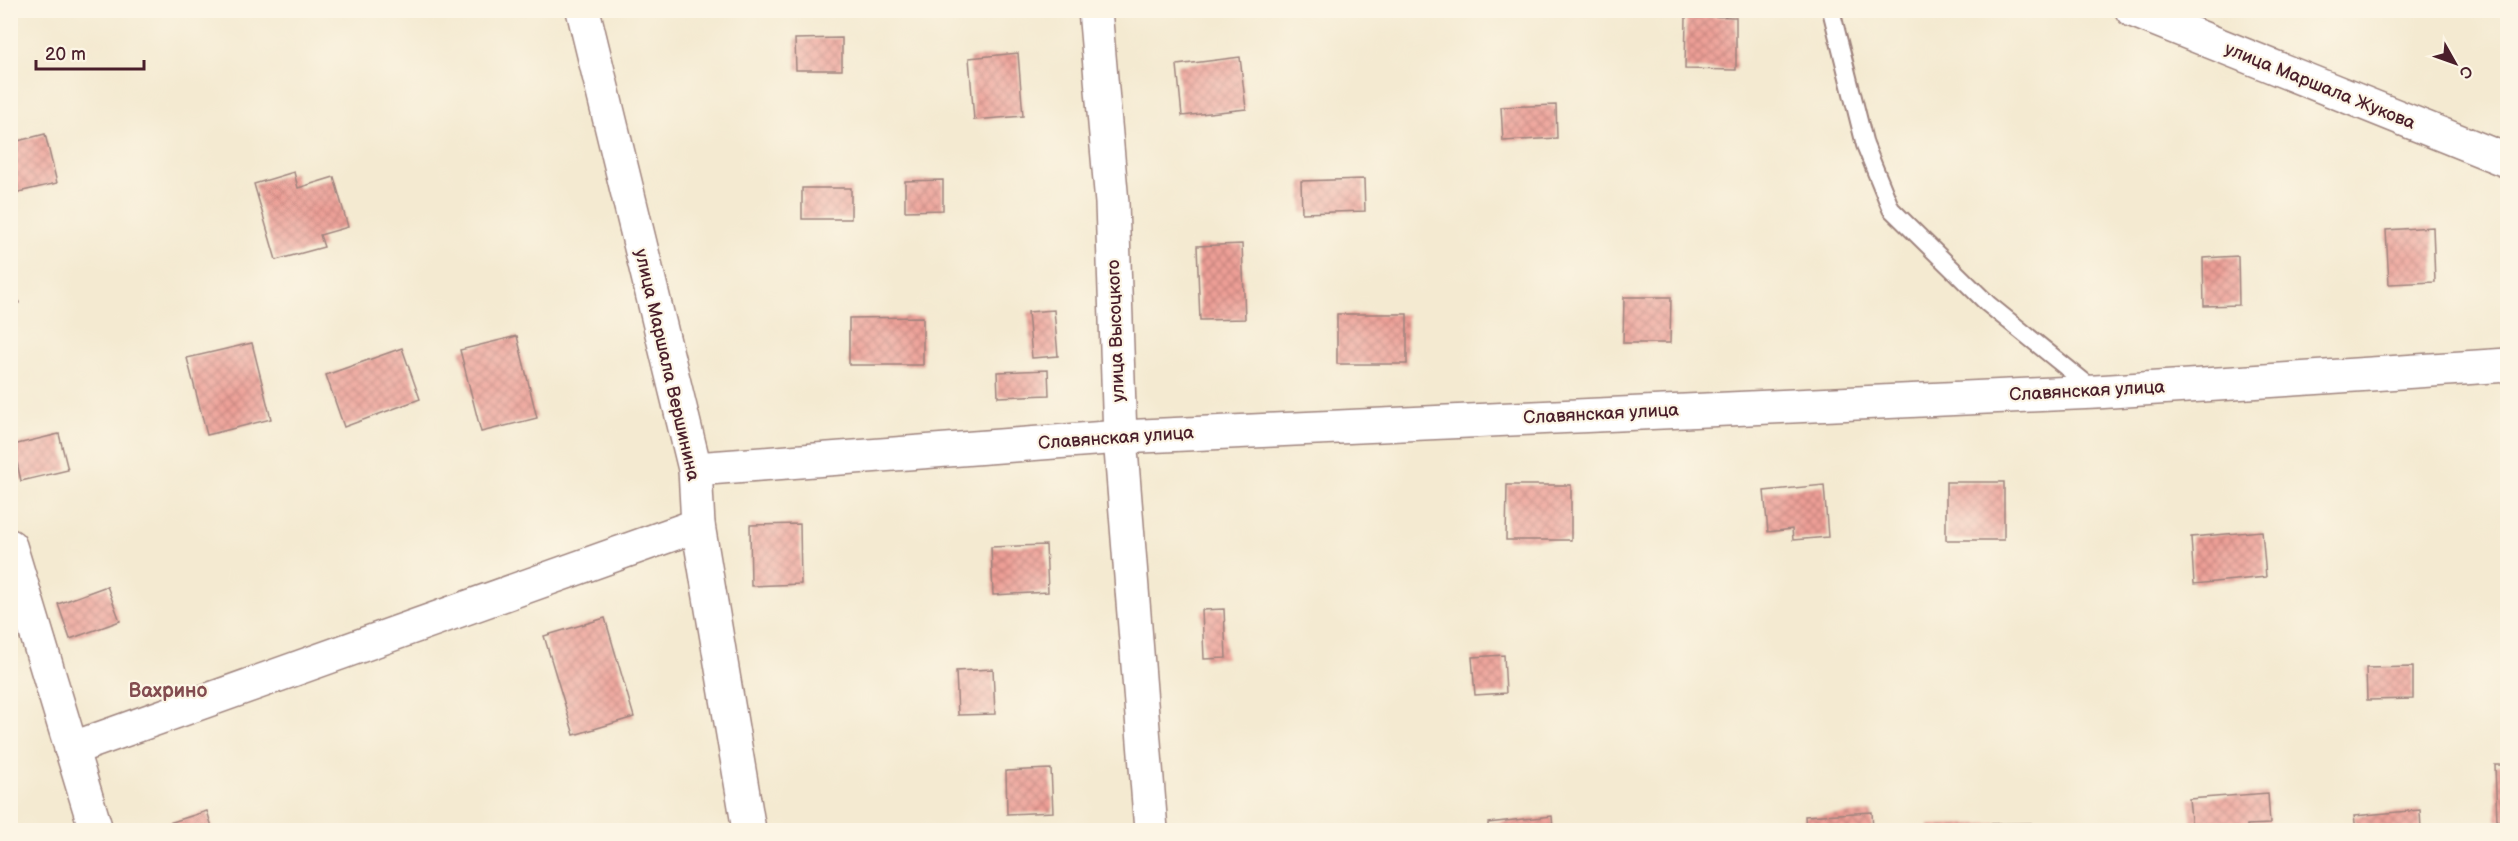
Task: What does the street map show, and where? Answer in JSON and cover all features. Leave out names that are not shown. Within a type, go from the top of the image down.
[{"type":"street","name":"улица Маршала Вершинина","points":[[583,10],[695,469],[698,525],[749,831]]},
{"type":"street","name":"улица Высоцкого","points":[[1095,10],[1112,203],[1120,437],[1152,831]]},
{"type":"street","name":"улица Маршала Жукова","points":[[2132,10],[2508,161]]},
{"type":"street","name":"Славянская улица","points":[[695,469],[1120,437],[2096,392],[2508,365]]},
{"type":"street","points":[[72,749],[698,525]]},
{"type":"street","points":[[10,546],[96,831]]},
{"type":"lane","points":[[1831,10],[1865,145],[1891,209],[1988,304],[2096,392]]},
{"type":"building","points":[[1533,10],[1597,10],[1597,14],[1533,13]]},
{"type":"building","points":[[1686,16],[1736,17],[1736,70],[1685,69]]},
{"type":"building","points":[[842,38],[842,70],[796,70],[795,39]]},
{"type":"building","points":[[1018,53],[1023,116],[974,120],[969,58]]},
{"type":"building","points":[[1240,57],[1246,109],[1182,116],[1177,65]]},
{"type":"building","points":[[1556,105],[1557,138],[1503,141],[1501,107]]},
{"type":"building","points":[[45,134],[57,183],[10,194],[10,143]]},
{"type":"building","points":[[294,172],[298,188],[334,177],[348,227],[320,235],[324,247],[276,260],[254,184]]},
{"type":"building","points":[[1364,179],[1365,211],[1302,213],[1301,181]]},
{"type":"building","points":[[943,180],[943,210],[905,211],[905,181]]},
{"type":"building","points":[[802,188],[851,188],[851,219],[802,219]]},
{"type":"building","points":[[2433,227],[2435,282],[2389,284],[2386,230]]},
{"type":"building","points":[[1242,244],[1245,319],[1200,320],[1197,246]]},
{"type":"building","points":[[2238,256],[2239,305],[2204,306],[2203,258]]},
{"type":"building","points":[[10,267],[19,303],[10,305]]},
{"type":"building","points":[[1624,297],[1671,297],[1670,343],[1623,343]]},
{"type":"building","points":[[1054,310],[1058,356],[1032,358],[1028,312]]},
{"type":"building","points":[[1337,314],[1407,314],[1407,364],[1337,364]]},
{"type":"building","points":[[923,317],[923,365],[849,365],[849,318]]},
{"type":"building","points":[[517,336],[537,418],[481,432],[460,350]]},
{"type":"building","points":[[252,343],[271,419],[207,435],[187,358]]},
{"type":"building","points":[[402,348],[420,399],[344,427],[326,375]]},
{"type":"building","points":[[1048,370],[1049,395],[998,397],[997,372]]},
{"type":"building","points":[[59,434],[68,470],[21,481],[13,445]]},
{"type":"building","points":[[1946,482],[2004,482],[2004,540],[1946,540]]},
{"type":"building","points":[[1507,485],[1571,485],[1571,540],[1506,540]]},
{"type":"building","points":[[1824,485],[1828,537],[1793,540],[1792,529],[1768,532],[1764,491]]},
{"type":"building","points":[[800,524],[801,584],[751,586],[750,525]]},
{"type":"building","points":[[2262,531],[2266,577],[2194,584],[2191,537]]},
{"type":"building","points":[[1046,545],[1048,592],[993,595],[991,547]]},
{"type":"building","points":[[107,586],[120,621],[70,639],[58,604]]},
{"type":"building","points":[[1224,609],[1226,658],[1204,659],[1202,610]]},
{"type":"building","points":[[605,618],[634,717],[574,735],[544,636]]},
{"type":"building","points":[[1504,655],[1506,693],[1475,695],[1472,657]]},
{"type":"building","points":[[2413,667],[2413,699],[2367,700],[2366,668]]},
{"type":"building","points":[[993,669],[995,714],[958,715],[956,671]]},
{"type":"building","points":[[2495,765],[2508,765],[2508,821],[2497,821]]},
{"type":"building","points":[[1051,769],[1053,812],[1007,814],[1006,771]]},
{"type":"building","points":[[2268,793],[2270,824],[2247,825],[2247,830],[2192,830],[2189,799]]},
{"type":"building","points":[[2420,810],[2421,830],[2356,830],[2354,816]]},
{"type":"building","points":[[207,811],[213,830],[147,830]]},
{"type":"building","points":[[1872,812],[1873,830],[1806,830],[1805,816]]},
{"type":"building","points":[[1552,816],[1553,830],[1488,830],[1488,823]]},
{"type":"building","points":[[2031,823],[2031,830],[1929,830],[1929,825]]},
{"type":"district","name":"Вахрино","points":[[168,691]]}]
